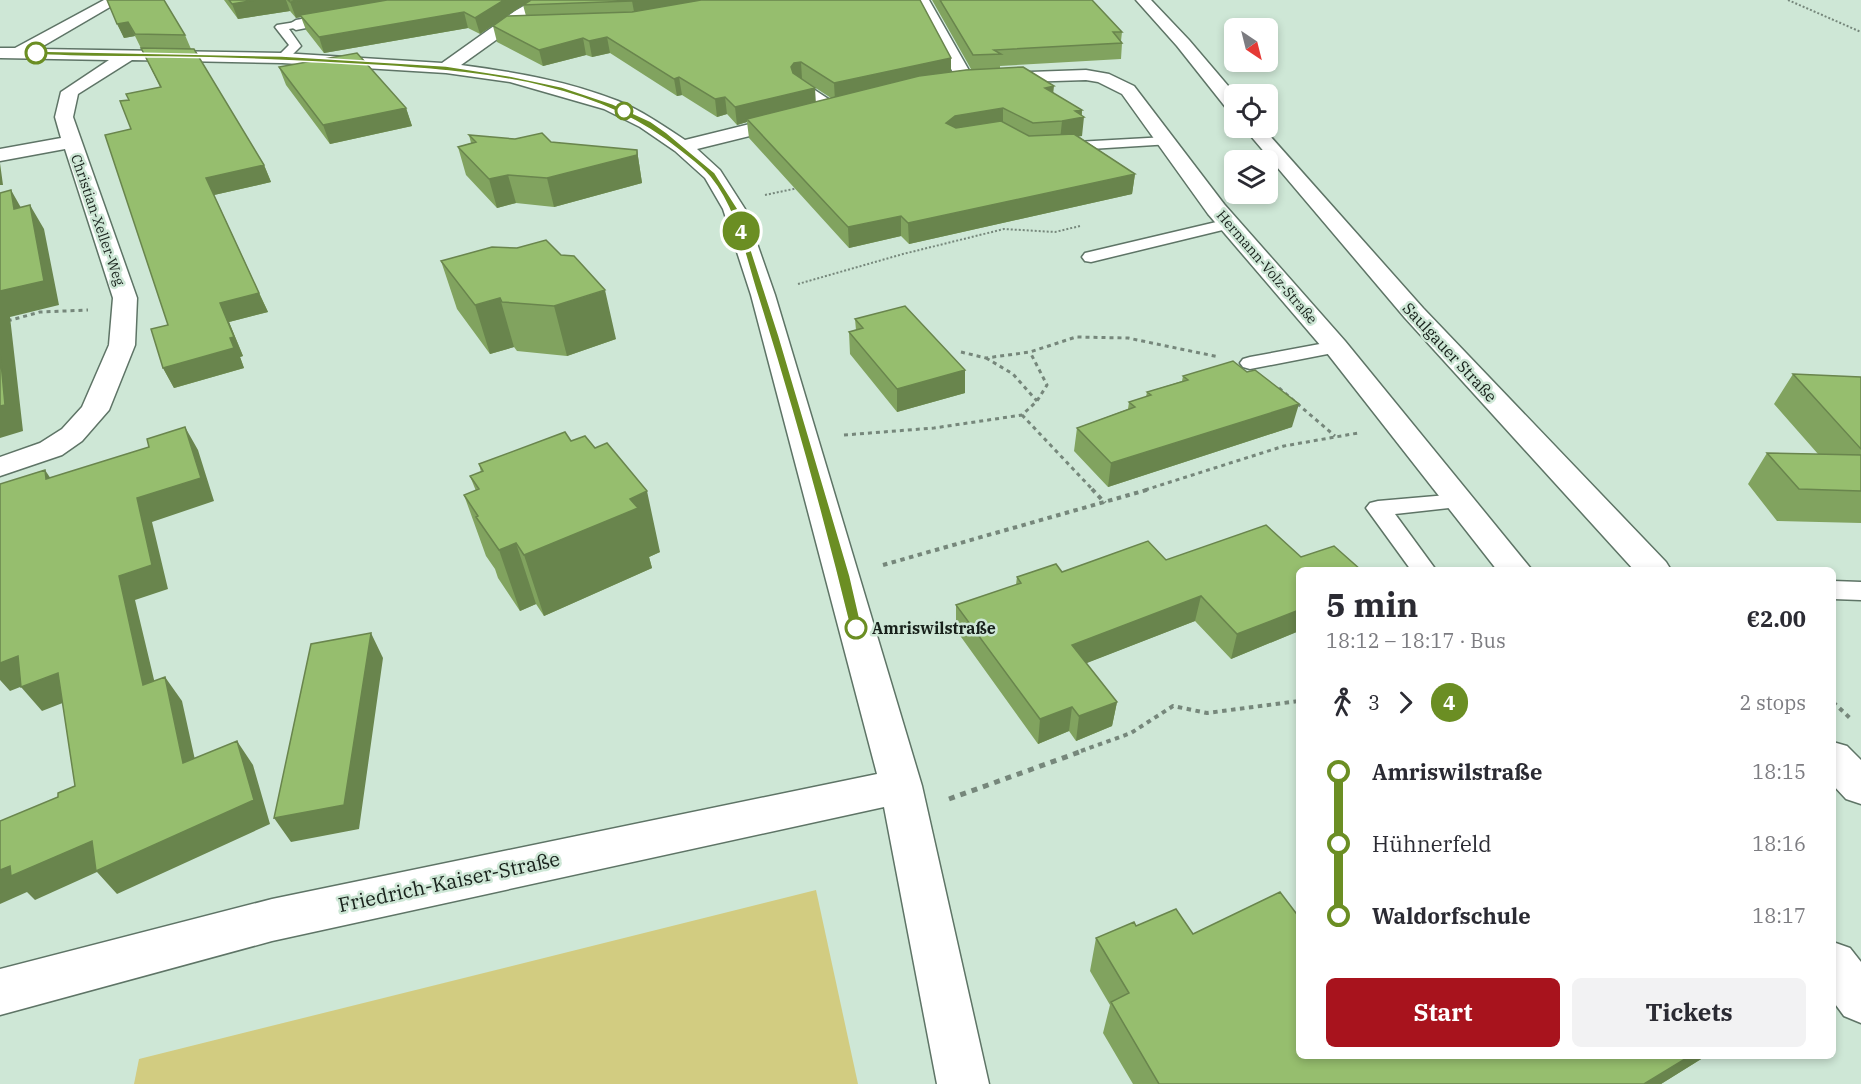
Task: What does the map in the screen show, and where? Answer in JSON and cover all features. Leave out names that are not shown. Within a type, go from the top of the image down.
[{"type":"street","points":[[9,52],[115,0]]},
{"type":"street","points":[[446,68],[502,27],[545,0]]},
{"type":"street","name":"Hermann-Volz-Straße","points":[[922,0],[957,81],[1086,75],[1103,78],[1128,90],[1229,224],[1336,347],[1513,567]]},
{"type":"street","points":[[1143,0],[1183,43],[1224,93]]},
{"type":"street","points":[[296,25],[364,13]]},
{"type":"street","points":[[9,52],[282,57],[446,68],[530,82],[611,105],[647,123],[682,147],[712,174],[734,209],[763,295],[844,576],[904,800],[963,1084]]},
{"type":"street","name":"Christian-Xeller-Weg","points":[[0,467],[51,449],[72,435],[95,410],[122,345],[124,302],[64,117],[70,92],[130,54]]},
{"type":"street","points":[[682,147],[857,103]]},
{"type":"street","name":"Saulgauer Straße","points":[[1262,138],[1414,313],[1651,567]]},
{"type":"street","points":[[0,155],[71,142]]},
{"type":"street","points":[[1836,761],[1861,788]]},
{"type":"street","name":"Friedrich-Kaiser-Straße","points":[[0,992],[272,920],[904,800]]},
{"type":"street","points":[[1836,968],[1861,999]]},
{"type":"lane","points":[[282,57],[295,46],[281,27],[296,25]]},
{"type":"lane","points":[[502,27],[524,26]]},
{"type":"lane","points":[[801,85],[834,109]]},
{"type":"lane","points":[[1038,148],[1166,141]]},
{"type":"lane","points":[[1091,257],[1229,224]]},
{"type":"lane","points":[[1250,363],[1336,347]]},
{"type":"lane","points":[[1422,567],[1378,508],[1460,501]]},
{"type":"lane","points":[[1836,590],[1861,591]]},
{"type":"path","points":[[1788,0],[1861,32]]},
{"type":"path","points":[[760,196],[807,187]]},
{"type":"path","points":[[763,295],[903,254],[1004,229],[1056,232],[1090,224]]},
{"type":"path","points":[[0,323],[40,312],[81,311],[124,302]]},
{"type":"path","points":[[986,358],[1030,352],[1076,337],[1128,338],[1197,354],[1250,363],[1335,437]]},
{"type":"path","points":[[961,352],[986,358],[1013,374],[1037,401]]},
{"type":"path","points":[[804,438],[934,428],[1022,415],[1037,401],[1047,385],[1030,352]]},
{"type":"path","points":[[1022,415],[1105,503]]},
{"type":"path","points":[[844,576],[1105,503],[1284,446],[1400,427]]},
{"type":"path","points":[[904,800],[1131,733],[1173,706],[1207,713],[1296,701]]},
{"type":"path","points":[[1836,705],[1854,723]]},
{"type":"shaded area","points":[[816,890],[858,1084],[134,1084],[139,1059]]},
{"type":"building","points":[[107,0],[164,0],[185,35],[135,34],[128,22],[117,24]]},
{"type":"building","points":[[229,0],[255,0],[232,4]]},
{"type":"building","points":[[387,0],[504,0],[475,18],[464,12],[319,37],[300,15]]},
{"type":"building","points":[[531,0],[641,0],[523,5]]},
{"type":"building","points":[[701,0],[920,0],[951,58],[834,83],[801,62],[794,63],[791,67],[793,73],[815,88],[735,107],[725,97],[715,99],[679,77],[674,79],[607,37],[589,41],[583,38],[539,50],[493,26],[507,16],[632,12]]},
{"type":"building","points":[[940,0],[1092,0],[1122,32],[1113,32],[1122,43],[994,50],[1001,54],[973,55]]},
{"type":"building","points":[[141,48],[194,49],[264,165],[206,178],[259,293],[220,303],[234,337],[230,338],[234,348],[163,368],[151,329],[168,325],[105,135],[131,129],[120,101],[129,100],[126,94],[161,87]]},
{"type":"building","points":[[357,53],[406,108],[323,125],[279,67]]},
{"type":"building","points":[[1023,67],[1054,86],[1045,88],[1082,110],[1075,111],[1084,117],[1033,123],[1003,108],[955,116],[946,123],[956,128],[1001,121],[1029,136],[1074,134],[1135,174],[908,223],[901,216],[848,227],[747,119],[919,76],[966,70]]},
{"type":"building","points":[[542,133],[551,142],[637,150],[637,155],[547,178],[508,175],[489,179],[458,147],[476,142],[469,135],[515,139]]},
{"type":"building","points":[[11,190],[14,209],[30,205],[44,281],[0,291],[0,193]]},
{"type":"building","points":[[546,240],[561,255],[574,256],[605,290],[554,306],[502,302],[500,298],[475,305],[441,261],[492,247],[517,248]]},
{"type":"building","points":[[905,306],[965,370],[897,389],[849,332],[863,328],[855,319]]},
{"type":"building","points":[[0,352],[5,405],[0,406]]},
{"type":"building","points":[[1233,361],[1247,372],[1255,370],[1299,404],[1111,463],[1077,428],[1135,407],[1129,402],[1151,395],[1147,392],[1188,380],[1183,376]]},
{"type":"building","points":[[1793,374],[1861,377],[1861,449]]},
{"type":"building","points":[[185,427],[201,478],[137,498],[152,565],[119,576],[143,685],[165,677],[183,763],[237,741],[254,800],[96,871],[92,841],[11,876],[10,866],[0,870],[0,821],[58,797],[58,793],[75,786],[58,673],[21,687],[18,656],[0,663],[0,484],[45,470],[46,479],[149,447],[147,439]]},
{"type":"building","points":[[565,432],[571,441],[585,436],[595,448],[607,443],[647,491],[630,499],[638,508],[524,555],[516,543],[499,550],[464,495],[479,489],[470,476],[483,471],[479,464]]},
{"type":"building","points":[[1767,453],[1861,455],[1861,491],[1799,489]]},
{"type":"building","points":[[1266,525],[1301,557],[1334,546],[1358,567],[1296,567],[1296,611],[1237,634],[1201,596],[1072,645],[1117,702],[1079,716],[1072,707],[1040,719],[956,605],[1021,583],[1017,577],[1056,564],[1062,572],[1148,541],[1166,560]]},
{"type":"building","points":[[371,633],[344,805],[274,818],[311,644]]},
{"type":"building","points":[[1280,892],[1296,913],[1296,1059],[1685,1059],[1644,1084],[1159,1084],[1111,1002],[1129,993],[1096,938],[1134,922],[1136,926],[1176,909],[1193,934]]},
{"type":"bus line","name":"4","points":[[36,53],[282,57],[446,68],[510,77],[611,105],[647,123],[682,147],[712,174],[734,209],[775,336],[844,576],[856,628]]},
{"type":"place","name":"Amriswilstraße","points":[[856,628]]}]
